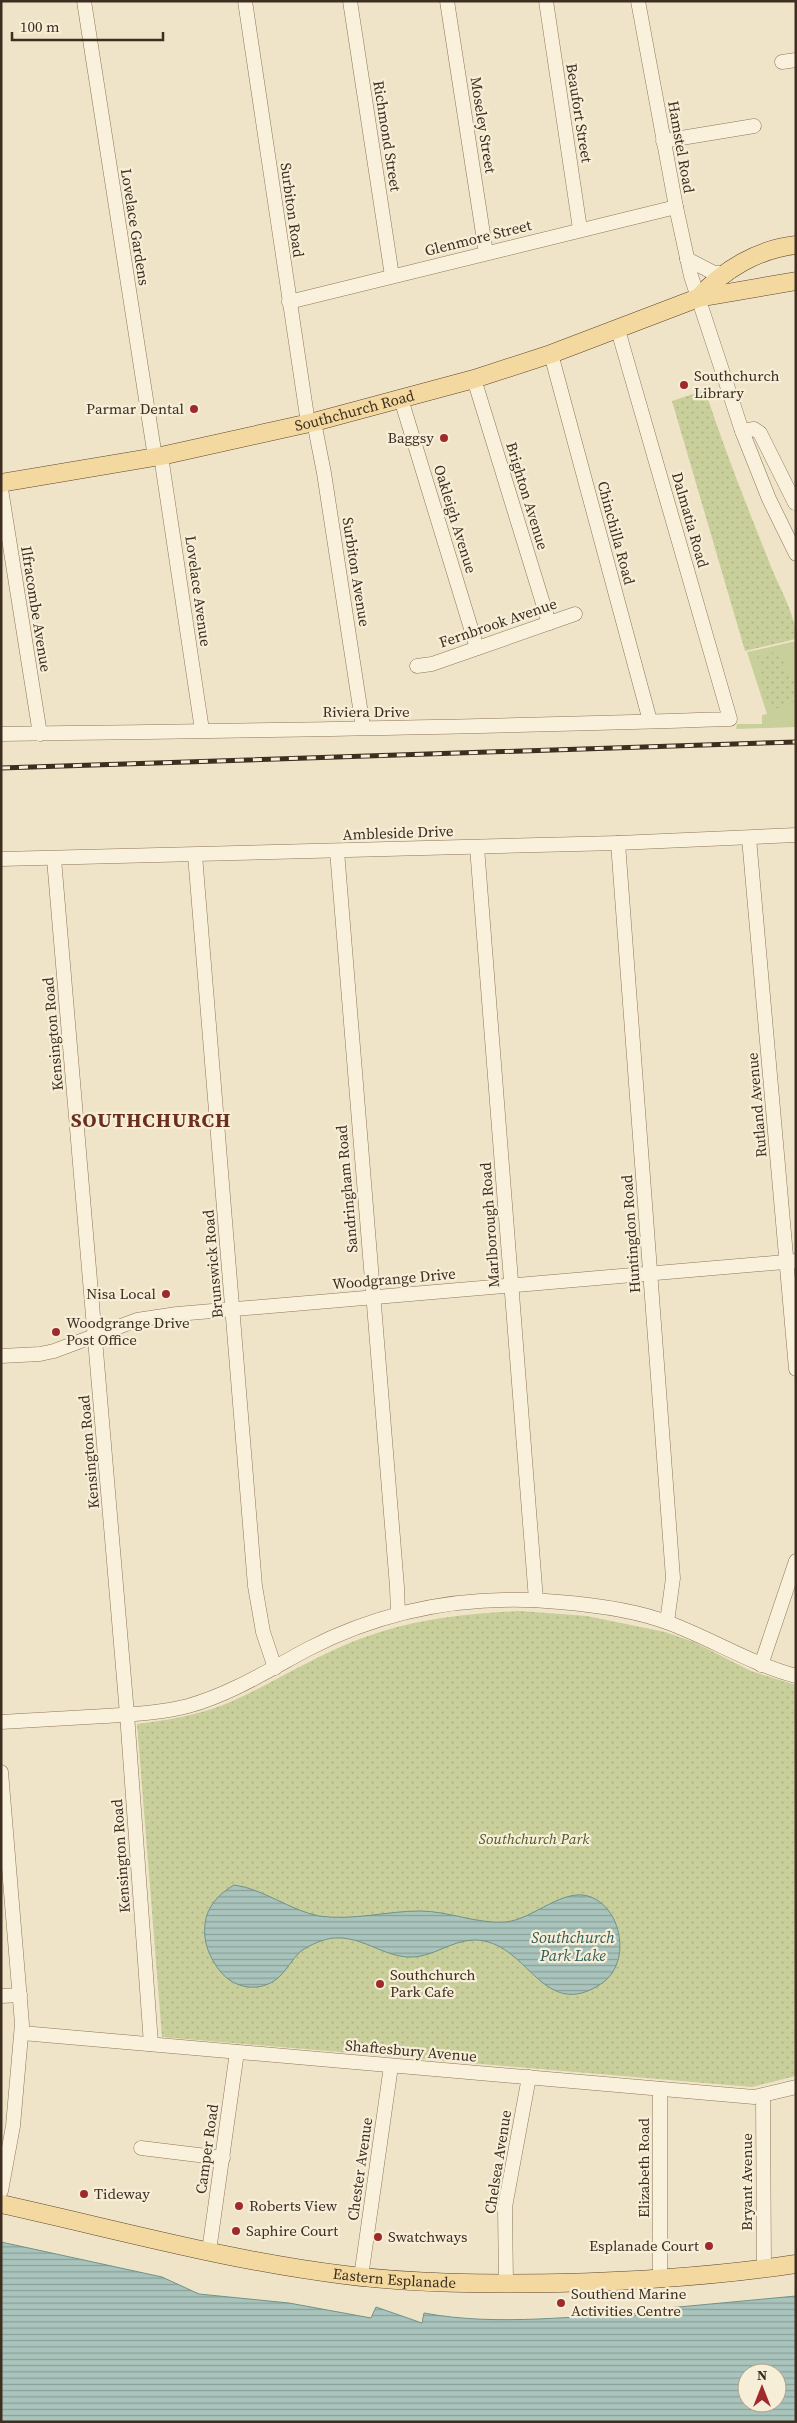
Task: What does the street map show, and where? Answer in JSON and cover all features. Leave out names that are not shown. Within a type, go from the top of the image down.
[{"type":"main road","points":[[698,298],[711,283],[726,273],[770,250],[796,244]]},
{"type":"main road","points":[[698,298],[796,281]]},
{"type":"main road","name":"Southchurch Road","points":[[1,483],[158,457],[401,399],[551,354],[698,298]]},
{"type":"main road","name":"Eastern Esplanade","points":[[1,2204],[268,2263],[361,2277],[436,2283],[506,2284],[660,2278],[764,2269],[796,2264]]},
{"type":"street","name":"Lovelace Gardens","points":[[84,1],[158,457]]},
{"type":"street","name":"Surbiton Road","points":[[245,1],[289,302],[311,422]]},
{"type":"street","name":"Richmond Street","points":[[350,1],[392,276]]},
{"type":"street","name":"Moseley Street","points":[[448,1],[486,253]]},
{"type":"street","name":"Beaufort Street","points":[[546,1],[580,229]]},
{"type":"street","name":"Hamstel Road","points":[[638,1],[676,207],[687,259],[698,298],[742,431],[769,499],[796,554]]},
{"type":"street","points":[[663,140],[754,126]]},
{"type":"street","name":"Glenmore Street","points":[[289,302],[580,229],[676,207]]},
{"type":"street","points":[[687,259],[714,273],[726,273]]},
{"type":"street","name":"Dalmatia Road","points":[[618,330],[730,719]]},
{"type":"street","name":"Chinchilla Road","points":[[551,354],[650,721]]},
{"type":"street","name":"Brighton Avenue","points":[[474,378],[549,623]]},
{"type":"street","name":"Oakleigh Avenue","points":[[401,399],[477,648]]},
{"type":"street","name":"Surbiton Avenue","points":[[311,422],[324,473],[364,727]]},
{"type":"street","points":[[742,431],[756,429],[760,433],[794,503]]},
{"type":"street","name":"Lovelace Avenue","points":[[158,457],[202,730]]},
{"type":"street","name":"Ilfracombe Avenue","points":[[1,489],[40,734]]},
{"type":"street","name":"Fernbrook Avenue","points":[[418,666],[432,664],[575,614]]},
{"type":"street","name":"Riviera Drive","points":[[1,734],[364,727],[426,729],[730,719]]},
{"type":"street","name":"Ambleside Drive","points":[[1,859],[618,843],[796,836]]},
{"type":"street","name":"Rutland Avenue","points":[[748,838],[792,1261],[796,1369]]},
{"type":"street","name":"Huntingdon Road","points":[[618,843],[673,1578],[667,1622]]},
{"type":"street","name":"Marlborough Road","points":[[477,847],[536,1600]]},
{"type":"street","name":"Sandringham Road","points":[[337,851],[398,1614]]},
{"type":"street","name":"Brunswick Road","points":[[195,855],[255,1586],[263,1632],[275,1668]]},
{"type":"street","name":"Kensington Road","points":[[54,858],[127,1714],[151,2044]]},
{"type":"street","name":"Woodgrange Drive","points":[[1,1356],[40,1354],[149,1317],[792,1261]]},
{"type":"street","points":[[761,1665],[796,1561]]},
{"type":"street","points":[[1,1722],[127,1714],[187,1706],[239,1687],[324,1642],[398,1614],[458,1603],[490,1600],[536,1600],[620,1610],[667,1622],[761,1665],[796,1676]]},
{"type":"street","points":[[1,1772],[7,1901],[20,1994],[22,2033],[13,2126],[1,2191]]},
{"type":"street","points":[[1,1996],[20,1994]]},
{"type":"street","name":"Shaftesbury Avenue","points":[[22,2033],[754,2097],[796,2087]]},
{"type":"street","name":"Camper Road","points":[[209,2251],[237,2052]]},
{"type":"street","name":"Chester Avenue","points":[[361,2277],[391,2066]]},
{"type":"street","name":"Chelsea Avenue","points":[[506,2284],[505,2207],[529,2077]]},
{"type":"street","name":"Elizabeth Road","points":[[660,2088],[660,2278]]},
{"type":"street","name":"Bryant Avenue","points":[[763,2096],[764,2269]]},
{"type":"street","points":[[141,2148],[223,2158]]},
{"type":"green space","points":[[705,390],[744,499],[790,611],[796,639],[745,651],[672,401]]},
{"type":"green space","points":[[796,641],[796,727],[736,729],[737,724],[762,724],[762,715],[767,714],[747,652]]},
{"type":"green space","points":[[775,652],[780,654],[788,673],[796,679],[796,701],[775,709],[763,694],[757,656]]},
{"type":"green space","name":"Southchurch Park","points":[[521,1611],[587,1616],[665,1632],[694,1642],[751,1671],[796,1685],[796,2076],[752,2087],[162,2037],[137,1724],[191,1715],[223,1705],[340,1647],[398,1627],[438,1619]]},
{"type":"water","name":"Southchurch Park Lake","points":[[234,1885],[256,1891],[297,1909],[319,1916],[357,1917],[420,1911],[494,1922],[516,1920],[559,1900],[581,1895],[599,1901],[611,1914],[618,1930],[619,1956],[614,1970],[605,1981],[596,1987],[577,1994],[561,1993],[547,1986],[508,1952],[493,1944],[475,1940],[466,1941],[425,1955],[407,1957],[388,1953],[353,1940],[334,1938],[317,1943],[301,1951],[281,1975],[271,1983],[263,1986],[248,1987],[232,1982],[220,1971],[210,1955],[205,1937],[206,1918],[211,1906],[223,1892]]},
{"type":"water","points":[[1,2242],[162,2277],[199,2294],[289,2303],[371,2318],[376,2307],[422,2323],[424,2313],[481,2319],[538,2319],[652,2313],[668,2308],[796,2296],[796,2422],[1,2422]]},
{"type":"railway","points":[[1,768],[796,742]]},
{"type":"place","name":"Southchurch Library","points":[[684,385]]},
{"type":"place","name":"Parmar Dental","points":[[194,409]]},
{"type":"place","name":"Baggsy","points":[[444,438]]},
{"type":"place","name":"Nisa Local","points":[[166,1294]]},
{"type":"place","name":"Woodgrange Drive Post Office","points":[[56,1332]]},
{"type":"place","name":"Southchurch Park Cafe","points":[[380,1984]]},
{"type":"place","name":"Tideway","points":[[84,2194]]},
{"type":"place","name":"Roberts View","points":[[239,2206]]},
{"type":"place","name":"Saphire Court","points":[[236,2231]]},
{"type":"place","name":"Swatchways","points":[[378,2237]]},
{"type":"place","name":"Esplanade Court","points":[[709,2246]]},
{"type":"place","name":"Southend Marine Activities Centre","points":[[561,2303]]},
{"type":"district","name":"SOUTHCHURCH","points":[[151,1120]]}]
